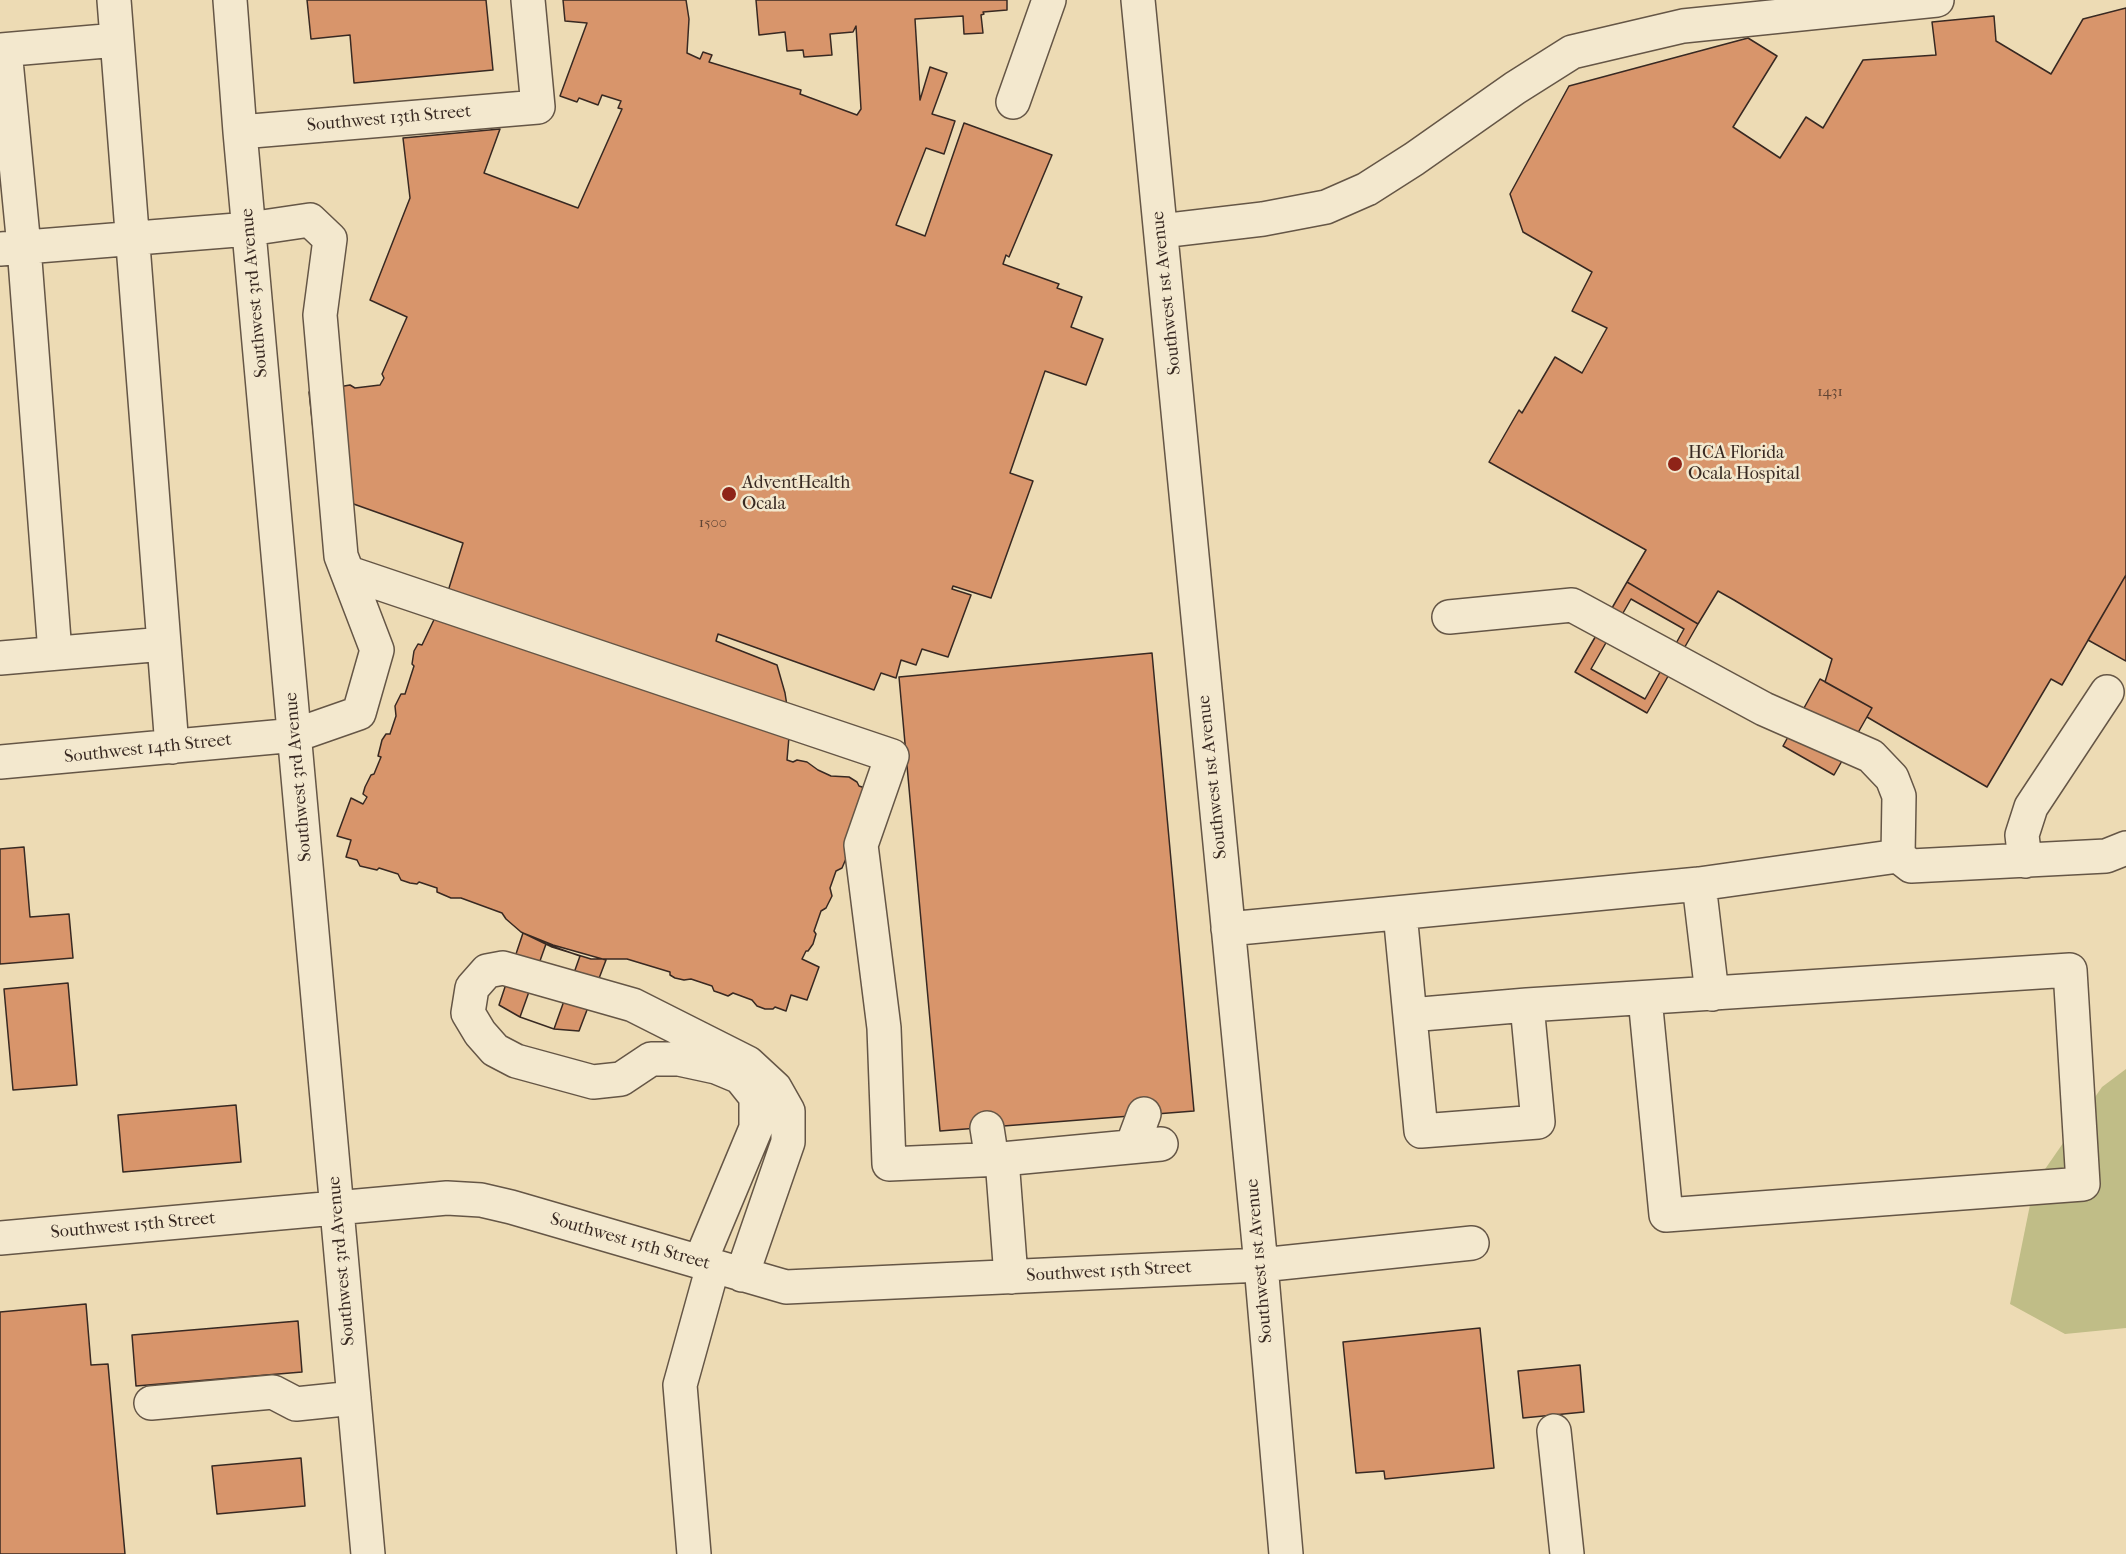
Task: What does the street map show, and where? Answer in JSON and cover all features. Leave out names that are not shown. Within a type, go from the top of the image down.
[{"type":"street","points":[[114,0],[172,747]]},
{"type":"street","name":"Southwest 3rd Avenue","points":[[230,0],[368,1554]]},
{"type":"street","name":"Southwest 13th Street","points":[[240,132],[538,107],[528,0]]},
{"type":"street","points":[[1013,102],[1049,0]]},
{"type":"street","name":"Southwest 1st Avenue","points":[[1138,0],[1261,1264],[1286,1554]]},
{"type":"street","points":[[1161,231],[1284,215],[1326,207],[1357,194],[1414,159],[1515,88],[1572,52],[1683,26],[1937,0]]},
{"type":"street","points":[[56,653],[12,248],[3,50],[117,40]]},
{"type":"street","points":[[12,248],[249,229],[310,220],[330,239],[320,315],[342,556],[349,573],[892,756],[895,786],[861,845],[884,1028],[889,1164],[997,1160],[1147,1145],[1144,1114]]},
{"type":"street","name":"Southwest 14th Street","points":[[0,762],[296,735],[359,713],[377,650],[349,573]]},
{"type":"street","points":[[1449,617],[1572,605],[1764,709],[1871,756],[1892,778],[1899,796],[1898,855]]},
{"type":"street","points":[[0,658],[164,644]]},
{"type":"street","points":[[2025,861],[2022,835],[2031,807],[2107,692]]},
{"type":"street","points":[[1228,929],[1699,884],[1898,855],[1911,866],[2106,856],[2126,848]]},
{"type":"street","points":[[1699,884],[1712,994]]},
{"type":"street","points":[[1400,913],[1420,1131],[1538,1122],[1527,1005]]},
{"type":"street","points":[[694,1554],[680,1385],[718,1268],[756,1128],[756,1097],[740,1077],[716,1067],[679,1059],[651,1059],[621,1079],[593,1082],[516,1061],[495,1050],[480,1033],[468,1013],[472,988],[487,971],[503,968],[633,1005],[748,1063],[774,1088],[788,1111],[788,1142],[718,1268]]},
{"type":"street","points":[[1410,1015],[1527,1005],[2070,970],[2083,1184],[1666,1215],[1645,998]]},
{"type":"street","points":[[987,1128],[997,1160],[1011,1277]]},
{"type":"street","name":"Southwest 15th Street","points":[[0,1238],[447,1198],[481,1200],[786,1287],[1261,1264],[1472,1244]]},
{"type":"street","points":[[152,1403],[273,1392],[296,1404],[354,1398]]},
{"type":"street","points":[[1554,1431],[1567,1554]]},
{"type":"shaded area","points":[[2126,1069],[2126,1328],[2065,1334],[2010,1304],[2034,1185],[2102,1087]]},
{"type":"building","points":[[307,0],[486,0],[493,70],[354,83],[350,35],[311,39]]},
{"type":"building","name":"AdventHealth Ocala","points":[[563,0],[686,0],[689,19],[687,53],[700,59],[703,52],[712,55],[709,62],[801,90],[800,94],[857,115],[861,109],[856,26],[853,32],[830,34],[832,55],[804,57],[803,50],[787,51],[785,32],[759,35],[756,0],[1007,0],[1007,10],[983,12],[984,14],[981,15],[983,33],[964,34],[963,16],[915,19],[920,100],[930,67],[947,73],[932,114],[955,121],[944,154],[926,148],[896,225],[925,236],[964,123],[1052,155],[1009,257],[1006,255],[1003,264],[1059,284],[1057,288],[1082,297],[1071,327],[1103,339],[1086,385],[1045,371],[1010,473],[1033,481],[991,598],[953,586],[952,589],[971,595],[948,657],[922,649],[916,665],[901,660],[896,678],[881,673],[874,690],[718,634],[716,641],[777,665],[785,693],[790,725],[787,760],[807,762],[831,776],[849,777],[859,786],[868,789],[848,854],[842,868],[836,871],[830,888],[832,896],[826,908],[821,911],[814,931],[816,934],[813,944],[802,959],[819,967],[807,1000],[791,995],[786,1011],[775,1007],[765,1009],[757,1006],[752,1000],[733,993],[728,996],[714,991],[712,986],[691,979],[675,978],[670,975],[670,972],[627,959],[591,959],[552,947],[521,932],[502,913],[461,898],[451,898],[437,892],[437,888],[419,882],[417,884],[401,880],[398,874],[379,868],[377,870],[360,866],[357,860],[346,857],[351,840],[337,836],[351,798],[363,804],[367,797],[363,794],[365,787],[371,775],[374,774],[381,757],[378,756],[382,740],[386,734],[390,734],[396,716],[395,706],[401,694],[405,694],[414,666],[412,664],[414,651],[418,644],[422,645],[449,588],[463,543],[320,492],[309,392],[350,385],[355,388],[380,385],[384,378],[382,374],[407,317],[370,300],[410,198],[403,138],[500,129],[484,173],[578,208],[622,109],[618,108],[621,101],[602,95],[598,105],[579,98],[577,102],[560,96],[587,23],[565,21]]},
{"type":"building","name":"HCA Florida Ocala Hospital","points":[[2126,8],[2126,575],[2062,685],[2051,679],[1987,787],[1867,717],[1872,708],[1825,682],[1832,659],[1734,600],[1718,591],[1698,624],[1627,582],[1646,550],[1489,462],[1519,410],[1522,413],[1555,357],[1582,373],[1607,328],[1572,311],[1592,272],[1523,232],[1510,194],[1569,86],[1748,38],[1777,56],[1733,127],[1780,158],[1806,117],[1823,128],[1863,60],[1936,55],[1932,22],[1994,16],[1996,41],[2051,74],[2083,19]]},
{"type":"building","points":[[2126,575],[2126,661],[2088,640]]},
{"type":"building","points":[[1627,582],[1698,624],[1647,713],[1575,672]]},
{"type":"building","points":[[1631,599],[1684,629],[1645,699],[1591,669]]},
{"type":"building","points":[[1152,653],[1194,1111],[940,1131],[899,677]]},
{"type":"building","points":[[1820,679],[1872,708],[1834,775],[1783,746]]},
{"type":"building","points":[[24,847],[30,917],[69,914],[73,958],[0,964],[0,849]]},
{"type":"building","points":[[523,933],[553,945],[606,960],[579,1031],[554,1029],[520,1017],[499,1005]]},
{"type":"building","points":[[546,944],[580,956],[554,1029],[520,1017]]},
{"type":"building","points":[[68,983],[77,1085],[13,1090],[4,989]]},
{"type":"building","points":[[236,1105],[241,1162],[123,1172],[118,1115]]},
{"type":"building","points":[[86,1304],[91,1365],[108,1364],[125,1554],[0,1554],[0,1312]]},
{"type":"building","points":[[298,1321],[302,1372],[136,1386],[132,1335]]},
{"type":"building","points":[[1480,1328],[1494,1468],[1385,1479],[1384,1471],[1356,1473],[1343,1342]]},
{"type":"building","points":[[1580,1365],[1584,1412],[1523,1418],[1518,1371]]},
{"type":"building","points":[[301,1458],[305,1506],[217,1514],[212,1466]]},
{"type":"place","name":"HCA Florida Ocala Hospital","points":[[1675,464]]},
{"type":"place","name":"AdventHealth Ocala","points":[[729,494]]}]
